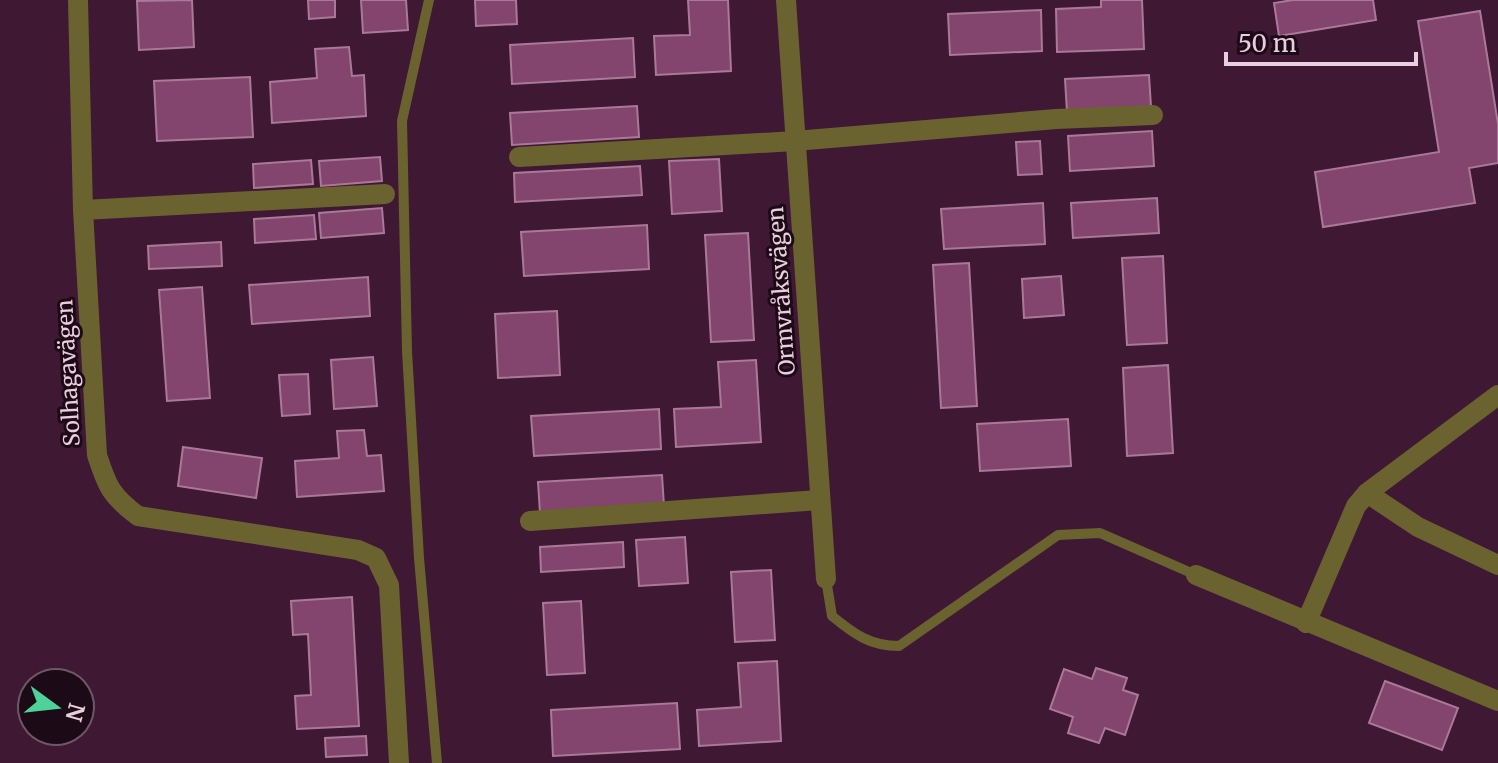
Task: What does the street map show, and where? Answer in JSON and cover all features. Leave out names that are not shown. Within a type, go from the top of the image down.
[{"type":"street","name":"Solhagavägen","points":[[78,0],[83,210],[97,455],[114,499],[138,516],[358,550],[376,558],[389,585],[399,763]]},
{"type":"street","name":"Ormvråksvägen","points":[[786,0],[826,579]]},
{"type":"street","points":[[519,157],[795,141],[1056,119],[1153,115]]},
{"type":"street","points":[[83,210],[385,194]]},
{"type":"street","points":[[1306,623],[1345,528],[1367,493],[1498,395]]},
{"type":"street","points":[[1367,493],[1418,527],[1498,565]]},
{"type":"street","points":[[530,521],[819,500]]},
{"type":"street","points":[[1196,575],[1498,701]]},
{"type":"lane","points":[[429,0],[402,121],[408,367],[437,763]]},
{"type":"lane","points":[[826,579],[832,616],[866,642],[899,646],[1058,535],[1100,533],[1196,575]]},
{"type":"building","points":[[192,0],[194,47],[139,50],[137,1]]},
{"type":"building","points":[[308,0],[335,0],[335,17],[309,19]]},
{"type":"building","points":[[361,0],[406,0],[408,30],[363,33]]},
{"type":"building","points":[[475,0],[516,0],[517,24],[476,26]]},
{"type":"building","points":[[688,0],[728,0],[731,71],[656,75],[654,36],[690,35]]},
{"type":"building","points":[[1101,0],[1142,0],[1144,49],[1057,52],[1056,9],[1101,7]]},
{"type":"building","points":[[1293,0],[1373,0],[1376,20],[1279,36],[1274,3]]},
{"type":"building","points":[[1041,10],[1042,51],[950,55],[948,14]]},
{"type":"building","points":[[1480,11],[1498,124],[1498,163],[1469,168],[1475,203],[1323,227],[1315,172],[1439,152],[1418,21]]},
{"type":"building","points":[[633,38],[635,77],[512,84],[510,45]]},
{"type":"building","points":[[349,47],[352,76],[364,75],[366,116],[272,123],[270,82],[317,78],[315,49]]},
{"type":"building","points":[[1149,75],[1151,107],[1067,112],[1065,79]]},
{"type":"building","points":[[250,77],[253,137],[157,141],[154,81]]},
{"type":"building","points":[[637,106],[639,137],[512,145],[510,113]]},
{"type":"building","points":[[1152,131],[1154,166],[1070,171],[1068,136]]},
{"type":"building","points":[[1040,141],[1042,174],[1018,175],[1016,142]]},
{"type":"building","points":[[380,157],[382,181],[321,186],[319,161]]},
{"type":"building","points":[[719,159],[722,211],[672,214],[669,161]]},
{"type":"building","points":[[311,160],[313,184],[254,188],[253,164]]},
{"type":"building","points":[[640,166],[642,195],[515,202],[514,173]]},
{"type":"building","points":[[1157,198],[1159,233],[1073,238],[1071,203]]},
{"type":"building","points":[[1043,203],[1045,244],[944,249],[941,209]]},
{"type":"building","points":[[382,208],[384,233],[321,238],[319,213]]},
{"type":"building","points":[[314,215],[316,239],[255,243],[254,219]]},
{"type":"building","points":[[647,225],[649,269],[524,276],[521,232]]},
{"type":"building","points":[[748,233],[754,340],[711,342],[705,235]]},
{"type":"building","points":[[221,242],[222,266],[149,269],[148,246]]},
{"type":"building","points":[[1163,256],[1167,343],[1127,345],[1122,258]]},
{"type":"building","points":[[969,263],[977,406],[941,408],[933,265]]},
{"type":"building","points":[[1061,276],[1064,315],[1024,318],[1022,279]]},
{"type":"building","points":[[368,277],[370,316],[252,324],[249,285]]},
{"type":"building","points":[[202,287],[210,398],[167,401],[159,290]]},
{"type":"building","points":[[557,311],[560,375],[498,378],[495,314]]},
{"type":"building","points":[[373,357],[377,406],[334,409],[331,360]]},
{"type":"building","points":[[756,360],[761,442],[676,447],[674,409],[721,407],[718,362]]},
{"type":"building","points":[[1168,365],[1173,453],[1127,456],[1123,368]]},
{"type":"building","points":[[308,374],[310,414],[282,416],[279,375]]},
{"type":"building","points":[[659,409],[661,449],[534,456],[531,416]]},
{"type":"building","points":[[1068,419],[1071,466],[980,471],[977,424]]},
{"type":"building","points":[[364,430],[367,456],[381,455],[384,491],[297,497],[295,461],[339,458],[337,431]]},
{"type":"building","points":[[183,447],[262,458],[256,498],[178,486]]},
{"type":"building","points":[[662,475],[664,506],[540,513],[538,482]]},
{"type":"building","points":[[685,537],[688,583],[639,586],[636,540]]},
{"type":"building","points":[[623,542],[624,567],[541,572],[540,547]]},
{"type":"building","points":[[771,570],[775,640],[735,642],[731,572]]},
{"type":"building","points":[[352,597],[359,726],[297,729],[295,696],[311,695],[308,634],[293,635],[291,601]]},
{"type":"building","points":[[581,601],[585,673],[547,675],[543,603]]},
{"type":"building","points":[[777,661],[781,741],[699,746],[697,710],[741,707],[738,663]]},
{"type":"building","points":[[1096,668],[1127,678],[1123,690],[1138,695],[1125,735],[1105,728],[1099,743],[1068,733],[1073,717],[1050,709],[1064,669],[1092,679]]},
{"type":"building","points":[[1385,681],[1458,708],[1442,750],[1369,723]]},
{"type":"building","points":[[677,703],[680,749],[553,756],[551,710]]},
{"type":"building","points":[[366,736],[367,755],[326,757],[325,738]]}]
